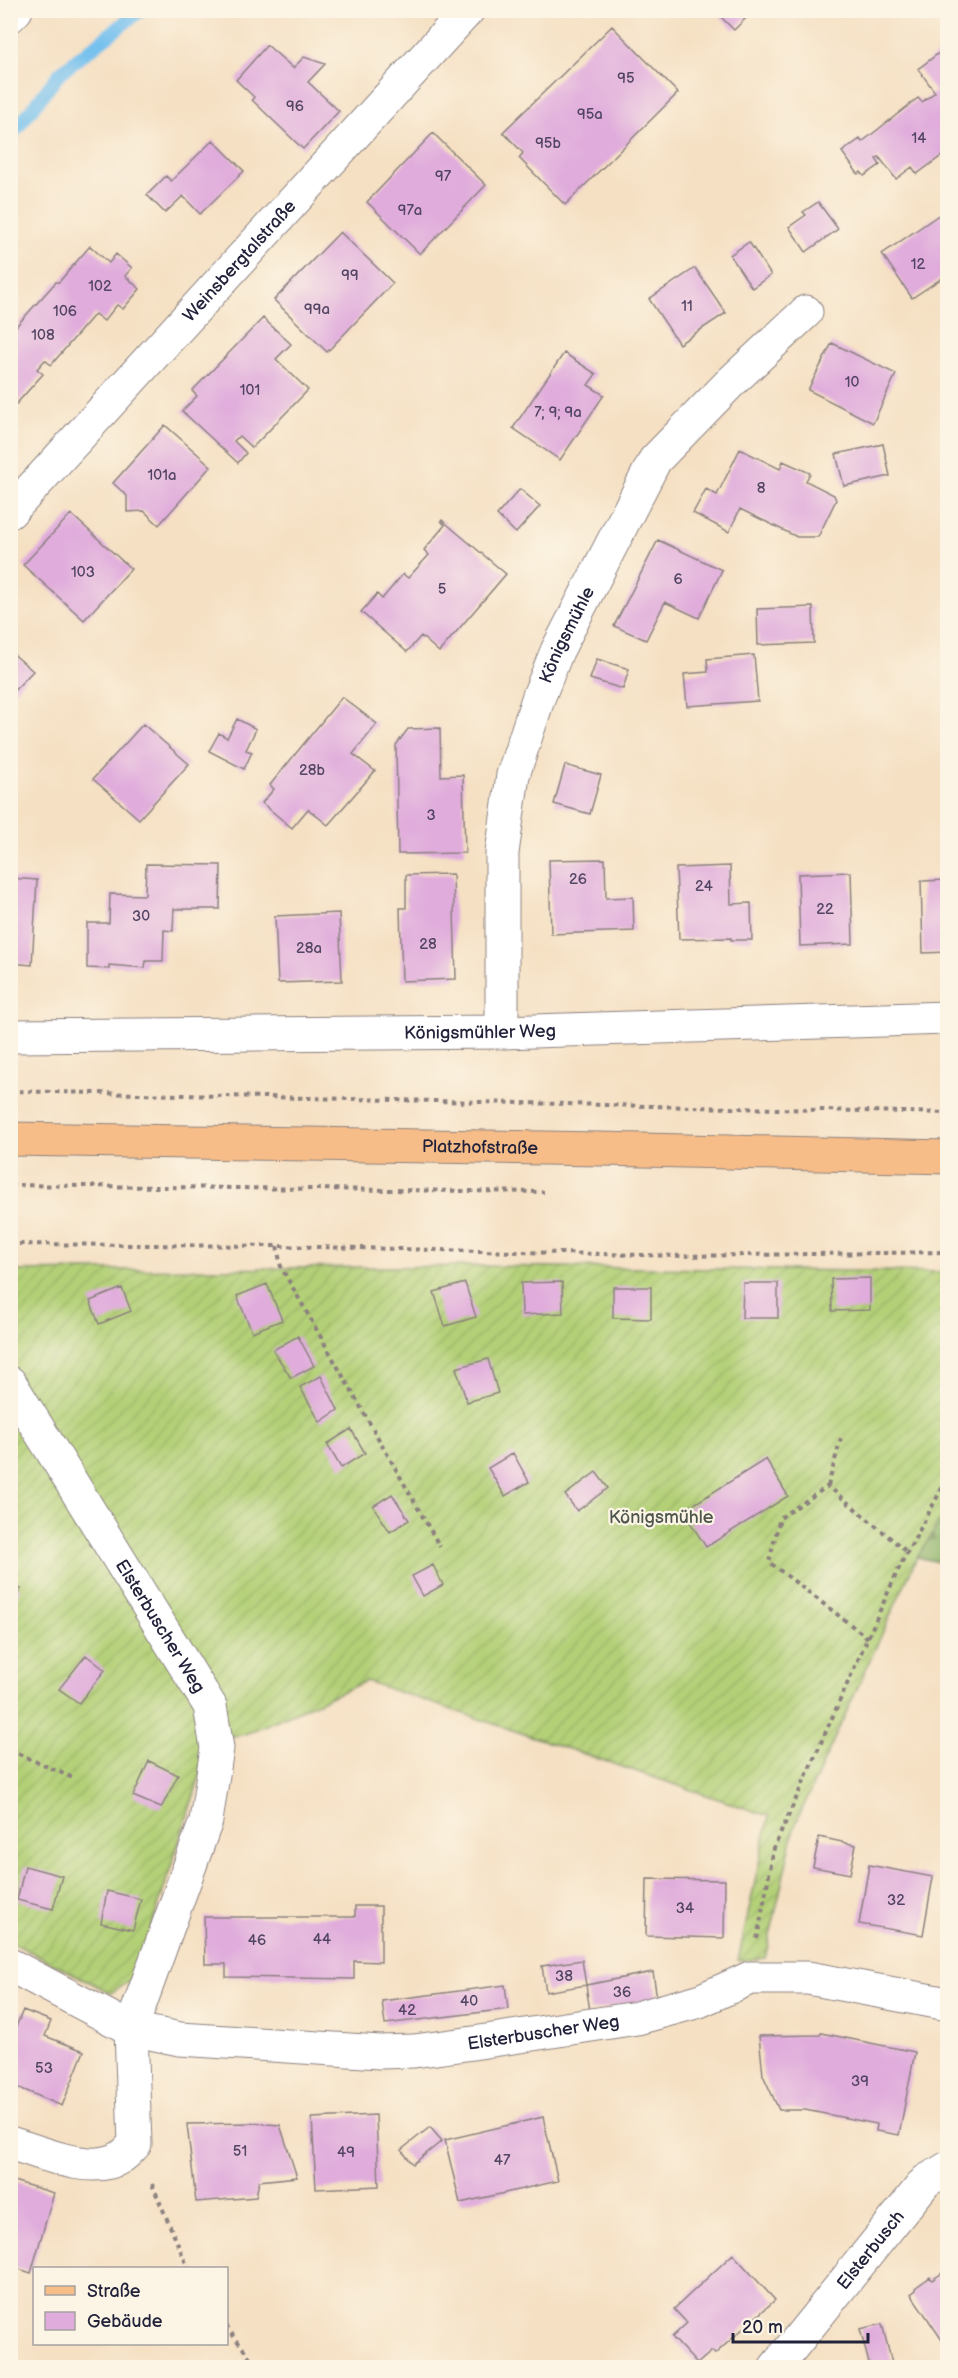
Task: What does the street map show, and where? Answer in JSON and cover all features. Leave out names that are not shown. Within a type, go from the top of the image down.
[{"type":"main road","name":"Platzhofstraße","points":[[10,1139],[588,1148],[948,1157]]},
{"type":"street","points":[[10,16],[16,10]]},
{"type":"street","name":"Weinsbergtalstraße","points":[[10,512],[468,10]]},
{"type":"street","name":"Königsmühle","points":[[502,1032],[502,853],[513,775],[553,660],[575,613],[656,460],[729,384],[806,312]]},
{"type":"street","name":"Königsmühler Weg","points":[[10,1036],[502,1032],[948,1018]]},
{"type":"street","name":"Elsterbuscher Weg","points":[[10,1383],[210,1706],[217,1748],[206,1821],[131,2030]]},
{"type":"street","name":"Elsterbuscher Weg","points":[[10,1965],[131,2030],[180,2039],[380,2052],[414,2051],[637,2019],[699,2001],[750,1978],[808,1978],[948,2004]]},
{"type":"street","points":[[10,2144],[95,2166],[120,2158],[135,2144],[131,2030]]},
{"type":"street","name":"Elsterbusch","points":[[775,2367],[926,2181],[948,2168]]},
{"type":"path","points":[[10,1091],[948,1113]]},
{"type":"path","points":[[10,1244],[277,1246],[681,1256],[948,1252]]},
{"type":"path","points":[[277,1246],[281,1267],[440,1547]]},
{"type":"path","points":[[842,1434],[828,1486],[780,1518],[770,1562],[868,1638]]},
{"type":"path","points":[[750,1978],[774,1848],[907,1552],[948,1477]]},
{"type":"path","points":[[828,1486],[907,1552]]},
{"type":"path","points":[[10,1750],[73,1778]]},
{"type":"path","points":[[135,2144],[188,2267]]},
{"type":"path","points":[[228,2329],[258,2367]]},
{"type":"green space","name":"Königsmühle","points":[[479,1266],[947,1272],[947,1510],[917,1557],[795,1825],[765,1958],[738,1961],[769,1816],[366,1681],[245,1734],[203,1741],[201,1773],[136,1976],[111,1993],[11,1942],[10,1271]]},
{"type":"green space","points":[[947,1510],[947,1564],[917,1557]]},
{"type":"building","points":[[714,10],[754,10],[734,30]]},
{"type":"building","points":[[612,26],[678,93],[565,205],[519,158],[523,153],[503,132]]},
{"type":"building","points":[[267,45],[293,68],[304,57],[325,64],[308,82],[339,111],[303,149],[252,100],[254,97],[236,80]]},
{"type":"building","points":[[948,46],[948,151],[917,174],[912,167],[896,179],[879,157],[876,159],[880,165],[864,176],[861,172],[858,174],[842,152],[860,139],[862,142],[918,98],[922,102],[935,92],[918,69]]},
{"type":"building","points":[[433,133],[486,185],[420,254],[367,202]]},
{"type":"building","points":[[213,140],[244,171],[200,214],[183,196],[165,213],[147,195],[166,176],[171,181]]},
{"type":"building","points":[[818,202],[838,229],[806,252],[789,227],[806,215],[803,212]]},
{"type":"building","points":[[943,212],[948,219],[948,274],[912,298],[882,254]]},
{"type":"building","points":[[340,232],[393,283],[327,352],[274,300]]},
{"type":"building","points":[[749,242],[771,275],[752,288],[730,255]]},
{"type":"building","points":[[90,246],[109,263],[116,254],[132,268],[125,276],[140,289],[123,309],[117,305],[104,321],[95,314],[51,365],[45,360],[37,369],[43,374],[10,411],[10,333]]},
{"type":"building","points":[[695,268],[726,313],[679,344],[649,299]]},
{"type":"building","points":[[263,318],[291,344],[276,359],[308,390],[252,448],[239,436],[234,441],[246,453],[238,463],[182,411],[197,396],[192,391]]},
{"type":"building","points":[[832,343],[896,374],[873,423],[808,390]]},
{"type":"building","points":[[564,353],[596,374],[588,385],[604,395],[560,460],[513,428]]},
{"type":"building","points":[[165,425],[211,466],[159,525],[144,511],[127,512],[127,496],[113,483]]},
{"type":"building","points":[[883,444],[890,476],[844,486],[836,454]]},
{"type":"building","points":[[740,449],[780,469],[783,461],[810,473],[806,481],[834,495],[836,500],[818,537],[797,537],[740,509],[729,532],[693,513],[706,489],[717,495]]},
{"type":"building","points":[[520,489],[540,506],[516,533],[497,515]]},
{"type":"building","points":[[71,514],[131,569],[84,620],[23,565]]},
{"type":"building","points":[[442,520],[506,574],[439,652],[421,636],[407,652],[361,612],[377,594],[382,599],[403,574],[408,578],[429,555],[424,550],[445,525]]},
{"type":"building","points":[[658,540],[722,570],[699,618],[665,602],[646,640],[614,626]]},
{"type":"building","points":[[813,607],[814,643],[758,645],[757,609]]},
{"type":"building","points":[[10,651],[33,671],[10,695]]},
{"type":"building","points":[[754,655],[758,701],[687,706],[684,674],[708,672],[707,659]]},
{"type":"building","points":[[597,659],[629,669],[623,689],[590,679]]},
{"type":"building","points":[[342,697],[377,724],[353,754],[375,771],[328,825],[308,809],[292,828],[262,803],[274,789],[270,785]]},
{"type":"building","points":[[237,719],[256,729],[246,750],[252,752],[244,769],[209,751],[219,733],[227,738]]},
{"type":"building","points":[[143,724],[189,764],[139,819],[93,779]]},
{"type":"building","points":[[440,728],[441,776],[463,775],[465,853],[398,854],[396,745],[408,729]]},
{"type":"building","points":[[565,765],[601,775],[590,814],[554,804]]},
{"type":"building","points":[[605,859],[606,898],[633,897],[634,931],[551,934],[549,860]]},
{"type":"building","points":[[146,864],[221,865],[220,909],[174,909],[173,931],[164,930],[163,961],[146,961],[145,968],[109,965],[109,969],[87,968],[87,923],[109,923],[110,894],[145,895]]},
{"type":"building","points":[[730,866],[731,904],[751,903],[752,940],[679,939],[676,868]]},
{"type":"building","points":[[851,872],[853,944],[800,946],[798,874]]},
{"type":"building","points":[[453,874],[456,979],[402,981],[400,908],[406,908],[406,875]]},
{"type":"building","points":[[10,878],[37,880],[32,965],[10,963]]},
{"type":"building","points":[[948,880],[948,952],[923,953],[921,881]]},
{"type":"building","points":[[339,913],[342,981],[278,983],[275,916]]},
{"type":"building","points":[[870,1278],[870,1310],[832,1311],[831,1279]]},
{"type":"building","points":[[562,1282],[563,1313],[522,1315],[521,1283]]},
{"type":"building","points":[[465,1283],[476,1317],[445,1326],[434,1292]]},
{"type":"building","points":[[743,1283],[778,1283],[778,1318],[742,1318]]},
{"type":"building","points":[[267,1284],[282,1320],[252,1332],[237,1296]]},
{"type":"building","points":[[613,1287],[651,1287],[651,1319],[613,1318]]},
{"type":"building","points":[[122,1288],[131,1311],[99,1324],[90,1301]]},
{"type":"building","points":[[298,1336],[314,1366],[291,1378],[273,1350]]},
{"type":"building","points":[[488,1359],[498,1393],[467,1402],[456,1368]]},
{"type":"building","points":[[321,1376],[338,1410],[320,1422],[300,1387]]},
{"type":"building","points":[[351,1429],[365,1453],[341,1468],[327,1444]]},
{"type":"building","points":[[513,1453],[529,1482],[505,1496],[488,1468]]},
{"type":"building","points":[[766,1459],[788,1496],[706,1547],[683,1511]]},
{"type":"building","points":[[596,1472],[608,1488],[577,1511],[565,1495]]},
{"type":"building","points":[[392,1494],[409,1520],[390,1532],[373,1506]]},
{"type":"building","points":[[433,1565],[443,1585],[423,1596],[412,1576]]},
{"type":"building","points":[[10,1583],[21,1589],[10,1604]]},
{"type":"building","points":[[86,1655],[105,1670],[79,1703],[59,1689]]},
{"type":"building","points":[[149,1761],[178,1775],[161,1808],[133,1796]]},
{"type":"building","points":[[819,1837],[856,1845],[850,1874],[813,1867]]},
{"type":"building","points":[[869,1865],[933,1877],[923,1935],[859,1924]]},
{"type":"building","points":[[25,1866],[62,1876],[53,1909],[17,1900]]},
{"type":"building","points":[[647,1879],[725,1880],[724,1938],[646,1936]]},
{"type":"building","points":[[107,1891],[141,1899],[133,1930],[101,1923]]},
{"type":"building","points":[[355,1906],[381,1906],[381,1962],[354,1961],[354,1979],[226,1977],[226,1964],[205,1964],[204,1917],[355,1917]]},
{"type":"building","points":[[582,1960],[586,1985],[546,1992],[542,1966]]},
{"type":"building","points":[[653,1972],[657,1999],[590,2011],[586,1985]]},
{"type":"building","points":[[505,1985],[508,2009],[385,2024],[382,2001]]},
{"type":"building","points":[[23,2010],[51,2021],[45,2036],[84,2051],[62,2106],[10,2084],[10,2041]]},
{"type":"building","points":[[821,2033],[915,2052],[899,2135],[876,2131],[877,2124],[805,2110],[779,2110],[763,2075],[759,2036],[820,2035]]},
{"type":"building","points":[[376,2115],[379,2186],[316,2189],[312,2118]]},
{"type":"building","points":[[543,2117],[558,2181],[460,2203],[445,2140]]},
{"type":"building","points":[[187,2124],[280,2125],[297,2177],[259,2181],[256,2197],[196,2202]]},
{"type":"building","points":[[430,2127],[442,2141],[413,2164],[401,2150]]},
{"type":"building","points":[[10,2180],[54,2193],[31,2273],[10,2266]]},
{"type":"building","points":[[733,2254],[775,2300],[715,2354],[712,2351],[697,2364],[672,2337],[687,2323],[674,2309]]},
{"type":"building","points":[[948,2269],[948,2336],[942,2340],[911,2294],[916,2290],[915,2288],[930,2277],[932,2280]]},
{"type":"building","points":[[882,2324],[893,2367],[870,2367],[860,2329]]},
{"type":"waterway","points":[[10,137],[60,73],[141,10]]}]
